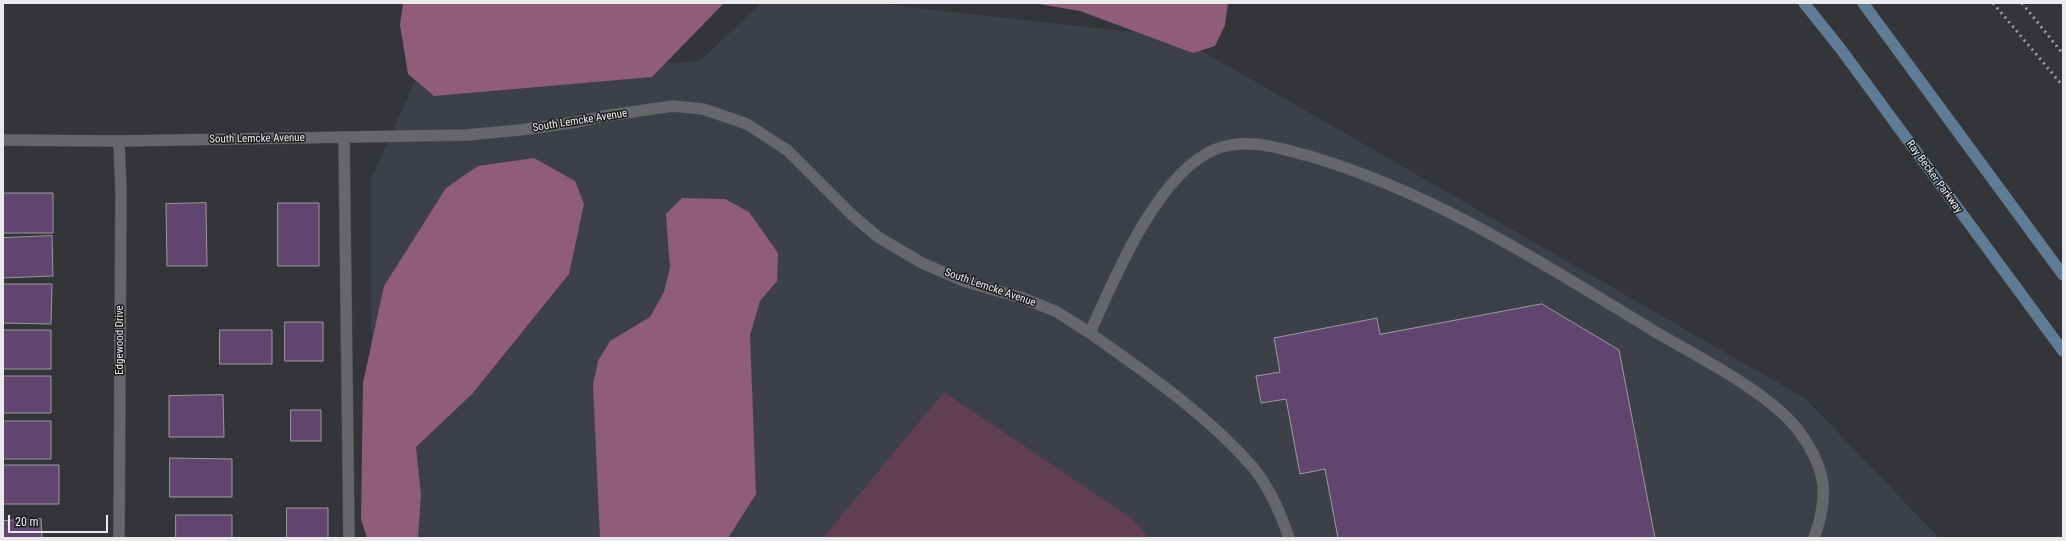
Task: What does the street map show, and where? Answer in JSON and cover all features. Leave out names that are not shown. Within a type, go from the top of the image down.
[{"type":"main road","name":"Ray Becker Parkway","points":[[1804,3],[1840,48],[2063,351]]},
{"type":"main road","points":[[1863,3],[2063,274]]},
{"type":"street","name":"South Lemcke Avenue","points":[[3,140],[119,141],[466,135],[520,130],[577,122],[672,106],[703,109],[747,124],[787,150],[878,237],[922,263],[966,282],[1022,298],[1050,309],[1090,333],[1167,388],[1208,422],[1252,466],[1271,496],[1288,538]]},
{"type":"street","points":[[344,137],[349,538]]},
{"type":"street","name":"Edgewood Drive","points":[[119,141],[121,190],[119,538]]},
{"type":"street","points":[[1090,333],[1118,269],[1166,190],[1189,167],[1214,150],[1238,144],[1267,144],[1331,163],[1414,195],[1473,225],[1544,264],[1726,374],[1782,412],[1810,448],[1824,483],[1825,501],[1814,538]]},
{"type":"shaded area","points":[[403,3],[724,3],[652,77],[434,96],[408,74],[400,25]]},
{"type":"shaded area","points":[[761,3],[873,3],[1178,37],[1806,399],[1939,538],[372,538],[371,179],[416,79],[700,61]]},
{"type":"shaded area","points":[[1033,3],[1228,3],[1225,25],[1215,46],[1193,53],[1080,11]]},
{"type":"shaded area","points":[[534,158],[575,181],[584,204],[569,274],[472,394],[416,447],[421,495],[418,538],[367,538],[361,519],[363,383],[384,286],[446,188],[478,166]]},
{"type":"shaded area","points":[[682,198],[725,199],[749,212],[778,253],[777,281],[760,301],[750,335],[756,494],[728,538],[600,538],[593,385],[598,361],[610,341],[650,317],[664,292],[670,268],[666,214]]},
{"type":"shaded area","points":[[944,392],[1130,517],[1149,538],[823,538]]},
{"type":"building","points":[[3,193],[53,193],[53,233],[3,233]]},
{"type":"building","points":[[206,203],[207,266],[167,266],[166,204]]},
{"type":"building","points":[[278,203],[319,203],[319,266],[278,266]]},
{"type":"building","points":[[52,236],[53,276],[3,278],[3,238]]},
{"type":"building","points":[[3,284],[52,284],[51,324],[3,323]]},
{"type":"building","points":[[1542,304],[1619,350],[1655,538],[1338,538],[1325,469],[1300,474],[1286,399],[1261,403],[1256,376],[1280,372],[1274,338],[1377,318],[1380,334]]},
{"type":"building","points":[[285,322],[323,322],[323,361],[285,361]]},
{"type":"building","points":[[3,330],[51,330],[51,369],[3,369]]},
{"type":"building","points":[[220,330],[272,330],[272,364],[220,364]]},
{"type":"building","points":[[3,376],[51,376],[51,413],[3,413]]},
{"type":"building","points":[[223,395],[224,437],[169,437],[169,396]]},
{"type":"building","points":[[291,410],[321,410],[321,441],[291,441]]},
{"type":"building","points":[[3,421],[51,421],[51,459],[3,459]]},
{"type":"building","points":[[170,458],[232,459],[232,497],[170,497]]},
{"type":"building","points":[[3,465],[59,465],[59,504],[3,504]]},
{"type":"building","points":[[287,508],[328,508],[328,538],[287,538]]},
{"type":"building","points":[[176,515],[232,515],[232,538],[176,538]]},
{"type":"building","points":[[41,519],[42,538],[3,538],[3,521]]},
{"type":"railway","points":[[1993,3],[2063,86]]},
{"type":"railway","points":[[2022,3],[2063,54]]}]
